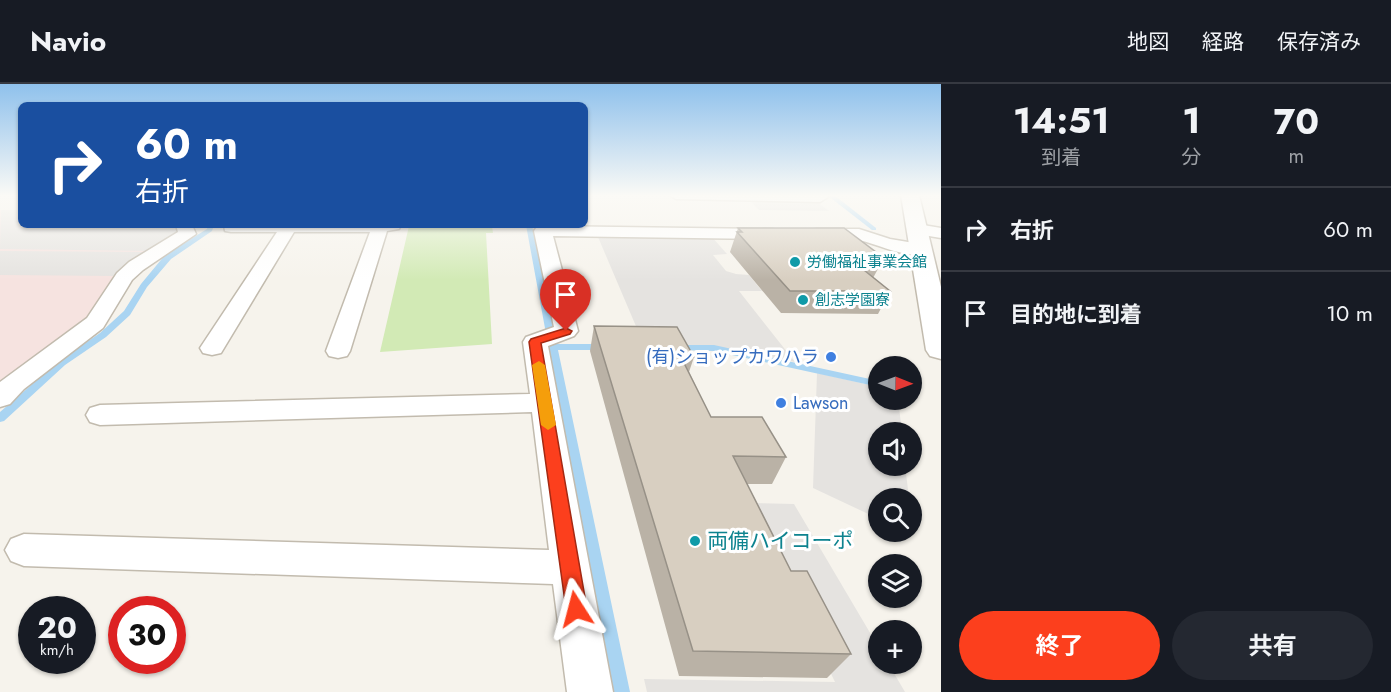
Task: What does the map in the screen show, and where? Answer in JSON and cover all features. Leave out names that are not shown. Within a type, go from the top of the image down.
[{"type":"street","points":[[848,223],[860,234]]},
{"type":"street","points":[[916,223],[941,350]]},
{"type":"street","points":[[0,398],[15,383],[94,323],[124,277],[150,256],[183,238],[188,231],[186,228]]},
{"type":"street","points":[[212,348],[289,228]]},
{"type":"street","points":[[338,351],[385,228]]},
{"type":"street","points":[[590,692],[535,342],[566,331],[537,230],[860,234],[887,244],[941,233]]},
{"type":"street","points":[[100,415],[545,403]]},
{"type":"street","points":[[24,550],[570,568]]},
{"type":"shaded area","points":[[0,223],[18,223],[18,228],[178,228],[181,234],[89,320],[0,390]]},
{"type":"shaded area","points":[[1,223],[18,223],[18,228],[175,228],[179,234],[150,251],[0,249]]},
{"type":"shaded area","points":[[598,237],[712,237],[727,254],[713,255],[726,271],[749,275],[762,291],[739,291],[795,362],[709,346],[644,345]]},
{"type":"shaded area","points":[[0,251],[148,252],[116,276],[0,275]]},
{"type":"shaded area","points":[[817,373],[868,385],[868,410],[899,410],[901,422],[868,422],[868,476],[906,476],[908,488],[868,488],[868,514],[813,488]]},
{"type":"shaded area","points":[[748,503],[794,504],[868,629],[868,674],[894,674],[905,692],[647,692],[644,679],[835,682]]},
{"type":"green space","points":[[409,228],[492,228],[493,233],[486,233],[492,344],[380,352]]},
{"type":"building","points":[[738,228],[844,228],[884,258],[849,258],[890,291],[790,291],[737,232],[742,232]]},
{"type":"building","name":"両備ハイコーポ","points":[[594,326],[677,327],[694,357],[681,357],[711,417],[762,417],[786,457],[733,456],[791,571],[807,571],[851,654],[693,651]]},
{"type":"waterway","points":[[867,223],[874,229]]},
{"type":"waterway","points":[[0,418],[62,363],[103,335],[127,313],[144,286],[168,257],[210,228]]},
{"type":"waterway","points":[[530,228],[621,692]]},
{"type":"waterway","points":[[554,347],[603,347]]},
{"type":"waterway","points":[[676,348],[714,348],[868,382]]},
{"type":"slow traffic","points":[[539,365],[548,425]]},
{"type":"place","name":"労働福祉事業会館","points":[[795,262]]},
{"type":"place","name":"創志学園寮","points":[[803,300]]},
{"type":"place","name":"(有)ショップカワハラ","points":[[831,357]]},
{"type":"place","name":"Lawson","points":[[781,403]]},
{"type":"place","name":"両備ハイコーポ","points":[[695,541]]},
{"type":"route","points":[[566,331],[535,342],[576,609]]}]
